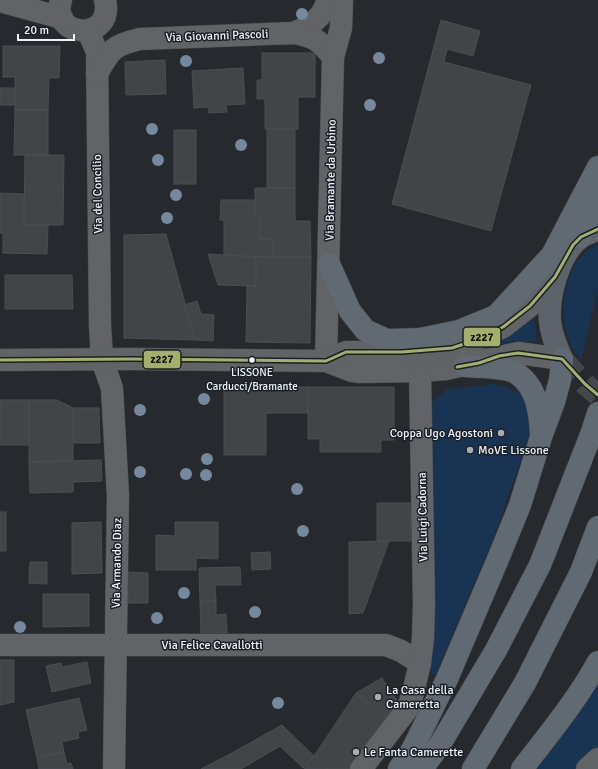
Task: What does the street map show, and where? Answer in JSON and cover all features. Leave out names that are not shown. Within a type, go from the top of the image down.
[{"type":"highway","points":[[329,264],[350,311],[365,330],[387,340],[420,339],[459,331],[496,316],[552,255],[598,167]]},
{"type":"highway","points":[[590,233],[598,190]]},
{"type":"highway","points":[[399,769],[412,750],[447,679],[520,505],[541,437],[554,402],[560,380],[562,359]]},
{"type":"highway","points":[[465,366],[492,367],[516,373],[525,381],[537,403],[540,414],[541,437]]},
{"type":"highway","points":[[422,769],[439,746],[496,650],[540,565],[595,422]]},
{"type":"highway","points":[[473,769],[525,683],[581,572],[598,527]]},
{"type":"highway","points":[[522,769],[589,679],[598,662]]},
{"type":"main road","points":[[562,359],[555,341],[550,321],[552,293],[556,277],[569,251],[590,233]]},
{"type":"street","name":"Via Giovanni Pascoli","points":[[294,33],[309,27],[320,16],[327,5],[328,0]]},
{"type":"street","name":"Via Bramante da Urbino","points":[[326,361],[333,57],[341,28],[342,0]]},
{"type":"street","points":[[0,1],[61,9],[72,28],[79,31],[88,31],[95,28],[101,22],[105,5]]},
{"type":"street","name":"Via Giovanni Pascoli","points":[[105,5],[112,26],[123,34],[140,39]]},
{"type":"street","name":"Via del Concilio","points":[[88,31],[97,52],[100,325],[102,360]]},
{"type":"street","name":"Via Giovanni Pascoli","points":[[97,74],[107,56],[115,48],[128,42],[140,39],[294,33],[310,36],[319,41],[333,57]]},
{"type":"street","points":[[326,361],[346,352],[402,352],[434,350],[452,348],[476,340],[503,326],[530,306],[556,277]]},
{"type":"street","points":[[0,360],[326,361],[352,371],[360,372],[446,369],[518,353],[562,359]]},
{"type":"street","name":"Via Armando Diaz","points":[[102,360],[112,388],[117,480],[114,769]]},
{"type":"street","name":"Via Luigi Cadorna","points":[[362,769],[408,708],[420,663],[423,638],[424,604],[420,371]]},
{"type":"street","name":"Via Felice Cavallotti","points":[[0,645],[386,645],[401,650],[420,663]]},
{"type":"street","points":[[587,769],[598,759]]},
{"type":"shaded area","points":[[598,245],[598,286],[581,362],[570,343],[566,331],[564,320],[565,294],[568,281],[579,258],[588,250]]},
{"type":"shaded area","points":[[534,317],[537,342],[512,341],[478,352],[483,347],[517,330]]},
{"type":"shaded area","points":[[492,384],[505,386],[513,392],[521,390],[531,421],[528,439],[495,534],[435,676],[427,667],[430,403],[447,389]]},
{"type":"shaded area","points":[[598,677],[598,748],[575,769],[534,769]]},
{"type":"building","points":[[441,20],[480,31],[473,56],[447,49],[444,62],[531,85],[491,231],[392,204]]},
{"type":"building","points":[[3,46],[60,46],[59,78],[49,78],[48,110],[15,110],[15,77],[3,77]]},
{"type":"building","points":[[262,53],[315,53],[315,97],[298,97],[298,129],[265,129],[265,99],[257,99],[257,80],[262,80]]},
{"type":"building","points":[[165,60],[166,94],[126,95],[125,62]]},
{"type":"building","points":[[243,68],[245,104],[226,105],[227,112],[209,113],[208,107],[194,108],[192,71]]},
{"type":"building","points":[[0,88],[15,88],[15,105],[0,105]]},
{"type":"building","points":[[15,110],[48,110],[48,155],[14,155]]},
{"type":"building","points":[[267,129],[295,129],[295,188],[267,188]]},
{"type":"building","points":[[174,130],[196,130],[196,184],[174,184]]},
{"type":"building","points":[[25,155],[64,155],[63,225],[24,225]]},
{"type":"building","points":[[255,188],[295,188],[295,221],[310,221],[311,257],[273,257],[273,239],[259,239],[260,218],[255,218]]},
{"type":"building","points":[[0,193],[24,194],[24,225],[48,225],[47,254],[3,253],[3,233],[0,233]]},
{"type":"building","points":[[221,200],[255,200],[255,218],[260,218],[259,239],[273,239],[273,257],[224,255],[224,220],[220,220]]},
{"type":"building","points":[[166,234],[195,340],[124,338],[124,235]]},
{"type":"building","points":[[208,254],[256,257],[256,286],[218,285]]},
{"type":"building","points":[[256,257],[311,257],[310,343],[246,342],[247,286],[256,286]]},
{"type":"building","points":[[5,275],[72,275],[73,309],[5,309]]},
{"type":"building","points":[[197,301],[201,314],[214,315],[213,341],[195,340],[184,305]]},
{"type":"building","points":[[224,387],[308,387],[308,413],[266,413],[266,455],[224,455]]},
{"type":"building","points":[[308,387],[394,387],[394,440],[381,440],[381,452],[320,452],[320,439],[308,439]]},
{"type":"building","points":[[0,400],[29,400],[29,445],[0,445]]},
{"type":"building","points":[[29,400],[57,400],[73,408],[73,461],[29,462]]},
{"type":"building","points":[[73,408],[99,408],[100,443],[74,443]]},
{"type":"building","points":[[101,460],[102,481],[73,482],[73,492],[30,493],[29,462]]},
{"type":"building","points":[[377,503],[410,503],[411,541],[377,541]]},
{"type":"building","points":[[0,512],[6,512],[6,551],[0,551]]},
{"type":"building","points":[[101,522],[102,573],[72,574],[72,523]]},
{"type":"building","points":[[175,522],[218,522],[218,559],[196,558],[196,570],[156,570],[156,535],[175,536]]},
{"type":"building","points":[[389,541],[363,613],[349,614],[349,542]]},
{"type":"building","points":[[270,552],[271,569],[252,570],[251,553]]},
{"type":"building","points":[[30,562],[47,562],[47,584],[29,583]]},
{"type":"building","points":[[240,567],[241,585],[215,585],[216,601],[200,602],[199,568]]},
{"type":"building","points":[[128,572],[148,573],[148,603],[128,603]]},
{"type":"building","points":[[43,594],[89,594],[89,626],[43,627]]},
{"type":"building","points":[[216,601],[216,615],[226,614],[227,633],[201,633],[200,602]]},
{"type":"building","points":[[0,660],[14,660],[14,702],[0,705]]},
{"type":"building","points":[[87,662],[91,683],[52,692],[46,666],[61,663],[62,667]]},
{"type":"building","name":"La Casa della Cameretta","points":[[382,678],[398,702],[386,717],[356,693]]},
{"type":"building","points":[[356,693],[386,717],[351,769],[328,769],[314,756]]},
{"type":"building","points":[[79,698],[87,730],[78,732],[79,738],[62,742],[64,752],[37,758],[26,710]]},
{"type":"building","points":[[282,725],[314,756],[303,768],[280,746],[241,769],[238,769],[230,754]]},
{"type":"building","points":[[64,752],[67,764],[71,763],[73,769],[39,769],[37,758]]},
{"type":"building","points":[[230,754],[238,769],[201,769]]},
{"type":"building","points":[[314,756],[328,769],[304,769]]},
{"type":"tunnel","points":[[562,359],[585,384],[598,395]]},
{"type":"transit line","name":"z227","points":[[0,360],[131,359],[326,361],[346,352],[402,352],[452,348],[476,340],[503,327],[530,306],[555,277],[573,245],[581,237],[598,229]]},
{"type":"transit line","name":"z227","points":[[457,367],[479,363],[499,356],[518,353],[562,359],[585,384],[598,395]]},
{"type":"place","name":"LISSONE Carducci/Bramante","points":[[252,360]]},
{"type":"place","name":"Coppa Ugo Agostoni","points":[[501,433]]},
{"type":"place","name":"MoVE Lissone","points":[[470,450]]},
{"type":"place","name":"La Casa della Cameretta","points":[[378,697]]},
{"type":"place","name":"Le Fanta Camerette","points":[[356,752]]}]
